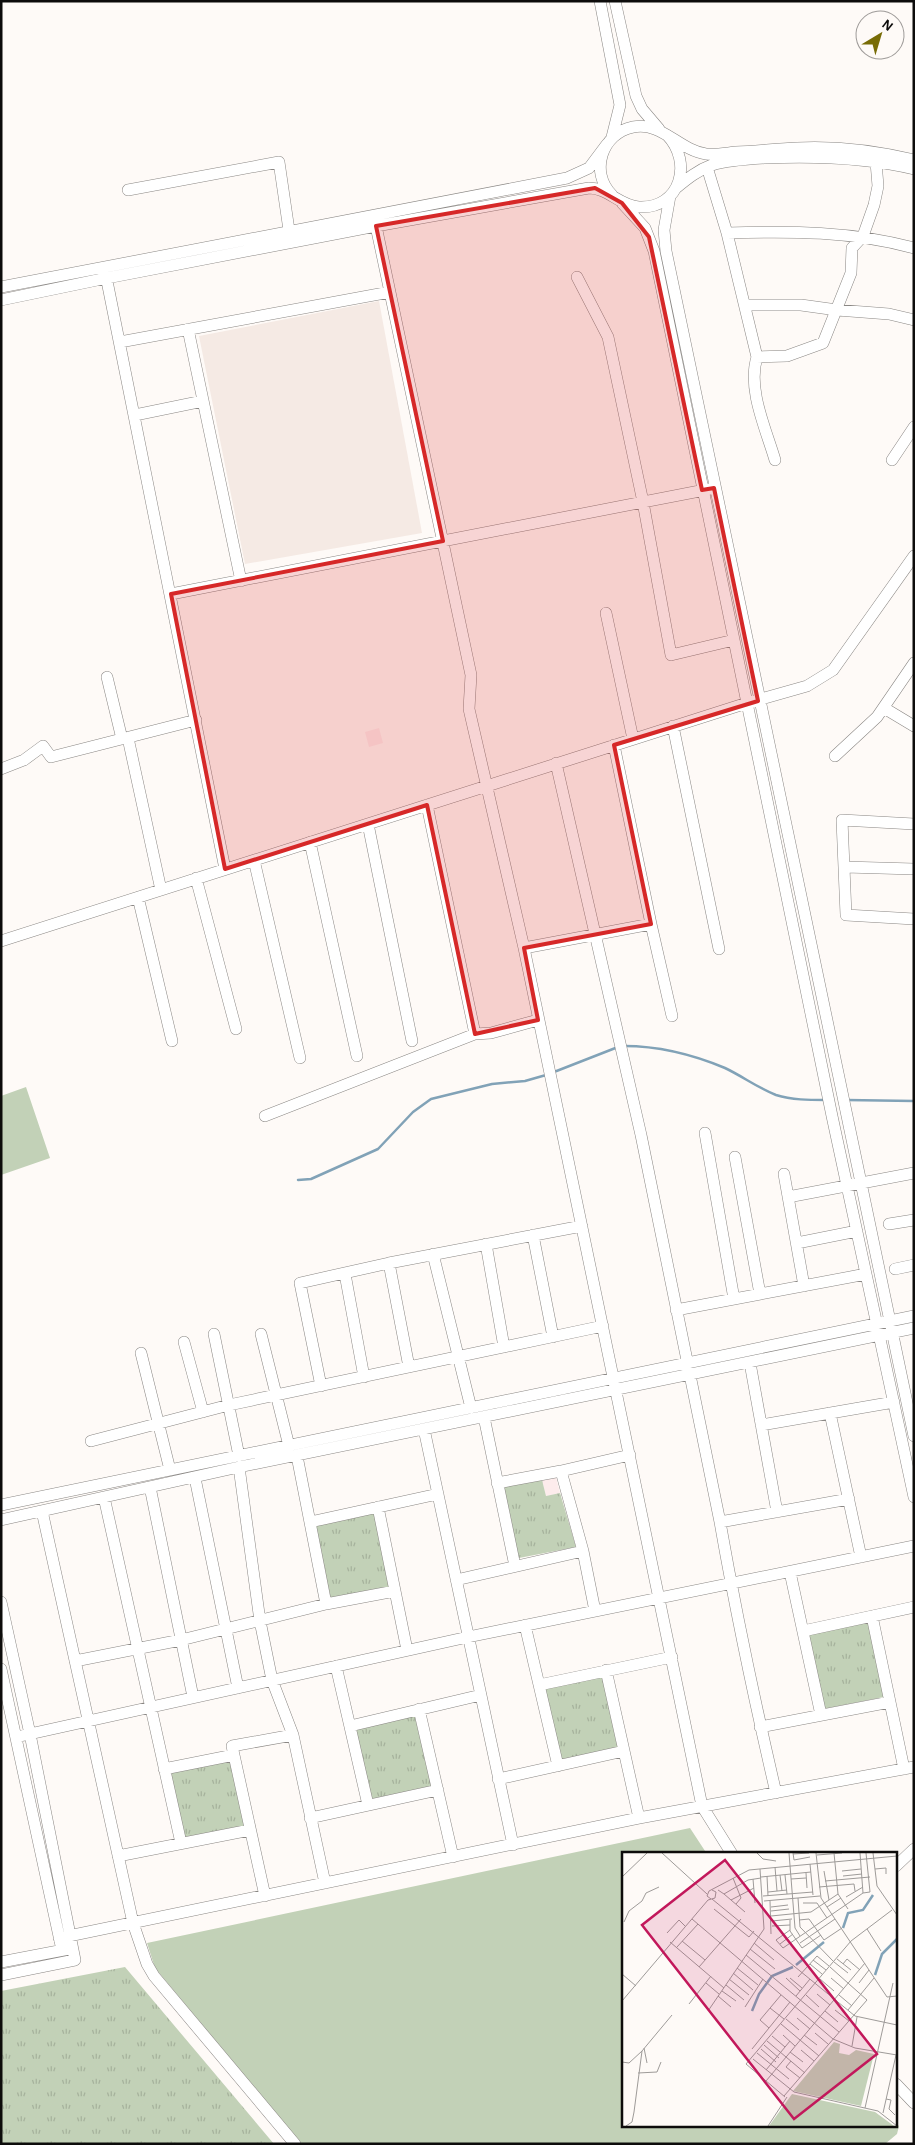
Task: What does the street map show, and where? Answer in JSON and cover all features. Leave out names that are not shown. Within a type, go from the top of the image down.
[{"type":"street","points":[[600,1],[620,105],[610,140],[601,159],[601,176],[609,192],[645,228],[654,251],[734,640],[753,702],[846,1117],[883,1322],[880,1336],[913,1491]]},
{"type":"street","points":[[614,1],[636,96],[642,109],[678,148],[681,156],[681,173],[672,192],[664,230],[666,251],[714,488],[824,1080],[866,1274],[883,1322],[892,1333],[914,1436]]},
{"type":"street","points":[[1,287],[105,272],[290,237],[567,178],[589,168],[610,140],[627,128],[635,126],[644,126],[663,133],[684,146],[705,154],[798,147],[819,153],[914,169]]},
{"type":"street","points":[[290,237],[376,226],[589,188],[600,189],[630,206],[647,207],[663,201],[690,177],[707,167],[746,159],[819,153],[877,153],[914,160]]},
{"type":"street","points":[[128,190],[279,162],[290,237]]},
{"type":"street","points":[[757,357],[787,356],[823,342],[851,273],[852,248],[863,236],[878,186],[876,162]]},
{"type":"street","points":[[707,167],[727,233],[745,305],[757,357],[753,370],[753,387],[775,460]]},
{"type":"street","points":[[376,226],[471,675],[469,709],[524,948],[702,1806],[731,1852]]},
{"type":"street","points":[[727,233],[824,232],[863,236],[914,248]]},
{"type":"street","points":[[1,300],[105,272]]},
{"type":"street","points":[[105,272],[226,869]]},
{"type":"street","points":[[576,277],[608,337],[643,502],[671,654],[734,640]]},
{"type":"street","points":[[120,342],[390,292]]},
{"type":"street","points":[[745,305],[801,305],[889,314],[914,320]]},
{"type":"street","points":[[188,329],[241,581]]},
{"type":"street","points":[[134,415],[203,401]]},
{"type":"street","points":[[892,460],[914,427]]},
{"type":"street","points":[[171,594],[714,488]]},
{"type":"street","points":[[1,940],[673,726],[807,686],[833,670],[914,556]]},
{"type":"street","points":[[606,613],[634,739]]},
{"type":"street","points":[[834,756],[867,727],[884,708],[913,667]]},
{"type":"street","points":[[107,677],[125,739],[161,890]]},
{"type":"street","points":[[884,708],[914,726]]},
{"type":"street","points":[[1,769],[24,760],[43,746],[51,758],[196,720]]},
{"type":"street","points":[[673,726],[718,949]]},
{"type":"street","points":[[614,745],[650,924],[672,1016]]},
{"type":"street","points":[[556,763],[641,1135],[760,1727],[776,1793]]},
{"type":"street","points":[[426,805],[475,1034]]},
{"type":"street","points":[[914,824],[842,820],[846,915],[914,919]]},
{"type":"street","points":[[368,824],[412,1041]]},
{"type":"street","points":[[310,842],[358,1056]]},
{"type":"street","points":[[254,860],[300,1058]]},
{"type":"street","points":[[845,867],[914,869]]},
{"type":"street","points":[[196,878],[236,1029]]},
{"type":"street","points":[[138,897],[172,1041]]},
{"type":"street","points":[[524,948],[650,924]]},
{"type":"street","points":[[265,1116],[475,1034],[492,1033],[538,1020]]},
{"type":"street","points":[[705,1133],[734,1299]]},
{"type":"street","points":[[736,1157],[760,1294]]},
{"type":"street","points":[[788,1197],[914,1173]]},
{"type":"street","points":[[784,1174],[804,1286]]},
{"type":"street","points":[[889,1224],[914,1220]]},
{"type":"street","points":[[321,1386],[300,1283],[433,1254],[582,1226]]},
{"type":"street","points":[[797,1243],[857,1231]]},
{"type":"street","points":[[533,1235],[553,1337]]},
{"type":"street","points":[[486,1244],[504,1347]]},
{"type":"street","points":[[433,1254],[471,1408]]},
{"type":"street","points":[[389,1263],[409,1367]]},
{"type":"street","points":[[895,1269],[914,1265]]},
{"type":"street","points":[[345,1274],[364,1377]]},
{"type":"street","points":[[676,1310],[866,1274]]},
{"type":"street","points":[[1,1520],[195,1478],[289,1446],[471,1408],[614,1384],[688,1369],[914,1316]]},
{"type":"street","points":[[90,1441],[229,1405],[603,1326]]},
{"type":"street","points":[[688,1369],[750,1363],[914,1328]]},
{"type":"street","points":[[214,1334],[239,1462],[260,1621],[272,1680],[293,1735],[325,1883]]},
{"type":"street","points":[[261,1334],[289,1446]]},
{"type":"street","points":[[184,1342],[202,1412]]},
{"type":"street","points":[[141,1354],[170,1470]]},
{"type":"street","points":[[750,1363],[777,1512]]},
{"type":"street","points":[[1,1505],[170,1470],[297,1456],[484,1417],[614,1384]]},
{"type":"street","points":[[761,1425],[894,1402]]},
{"type":"street","points":[[830,1413],[861,1557]]},
{"type":"street","points":[[484,1417],[515,1566]]},
{"type":"street","points":[[424,1430],[513,1845]]},
{"type":"street","points":[[497,1483],[630,1455]]},
{"type":"street","points":[[297,1456],[326,1604]]},
{"type":"street","points":[[561,1471],[583,1551],[595,1611]]},
{"type":"street","points":[[195,1478],[238,1688]]},
{"type":"street","points":[[150,1487],[193,1698]]},
{"type":"street","points":[[310,1522],[438,1494]]},
{"type":"street","points":[[104,1497],[181,1844]]},
{"type":"street","points":[[720,1522],[848,1498]]},
{"type":"street","points":[[378,1507],[407,1650]]},
{"type":"street","points":[[42,1511],[133,1923],[147,1964],[154,1976],[295,2144]]},
{"type":"street","points":[[16,1737],[468,1637],[914,1546]]},
{"type":"street","points":[[456,1580],[583,1551]]},
{"type":"street","points":[[790,1572],[821,1715]]},
{"type":"street","points":[[75,1662],[181,1640],[326,1604],[395,1591]]},
{"type":"street","points":[[1,1602],[30,1734],[67,1949],[75,1960],[1,1975]]},
{"type":"street","points":[[803,1631],[914,1607]]},
{"type":"street","points":[[65,1937],[639,1818],[909,1768],[890,1702],[872,1616]]},
{"type":"street","points":[[525,1625],[558,1766]]},
{"type":"street","points":[[539,1685],[672,1657]]},
{"type":"street","points":[[336,1666],[368,1804]]},
{"type":"street","points":[[1,1668],[65,1937]]},
{"type":"street","points":[[606,1670],[639,1818]]},
{"type":"street","points":[[350,1726],[481,1695]]},
{"type":"street","points":[[760,1727],[890,1702]]},
{"type":"street","points":[[419,1709],[453,1857]]},
{"type":"street","points":[[264,1896],[232,1746],[293,1735]]},
{"type":"street","points":[[498,1779],[624,1751]]},
{"type":"street","points":[[164,1768],[234,1755]]},
{"type":"street","points":[[310,1818],[438,1790]]},
{"type":"street","points":[[118,1856],[250,1830]]},
{"type":"street","points":[[898,1864],[914,1849]]},
{"type":"street","points":[[1,1962],[67,1949]]},
{"type":"street","points":[[898,2086],[914,2103]]},
{"type":"highlighted area","points":[[595,188],[622,203],[649,237],[702,490],[714,488],[758,701],[614,745],[651,924],[524,948],[538,1020],[475,1034],[427,805],[225,869],[171,594],[443,541],[376,226]]},
{"type":"shaded area","points":[[379,301],[422,533],[245,564],[199,336]]},
{"type":"shaded area","points":[[379,728],[383,743],[369,747],[365,732]]},
{"type":"shaded area","points":[[556,1477],[560,1493],[546,1496],[542,1480]]},
{"type":"green space","points":[[26,1087],[50,1158],[1,1175],[1,1096]]},
{"type":"green space","points":[[542,1480],[546,1496],[560,1493],[576,1547],[519,1558],[503,1487]]},
{"type":"green space","points":[[374,1512],[390,1588],[331,1600],[315,1525]]},
{"type":"green space","points":[[868,1622],[884,1697],[824,1709],[808,1634]]},
{"type":"green space","points":[[602,1677],[618,1748],[561,1760],[545,1689]]},
{"type":"green space","points":[[416,1715],[432,1786],[372,1800],[356,1729]]},
{"type":"green space","points":[[230,1759],[245,1828],[185,1840],[170,1771]]},
{"type":"green space","points":[[690,1828],[706,1852],[622,1852],[622,2128],[898,2128],[899,2126],[897,2134],[885,2144],[301,2144],[155,1968],[147,1943]]},
{"type":"green space","points":[[125,1967],[274,2144],[1,2144],[1,1991]]},
{"type":"waterway","points":[[624,1046],[637,1046],[675,1052],[701,1059],[725,1068],[782,1097],[826,1100]]},
{"type":"waterway","points":[[554,1072],[618,1047]]},
{"type":"waterway","points":[[298,1180],[311,1179],[378,1149],[413,1112],[431,1099],[492,1084],[525,1081],[546,1075]]},
{"type":"waterway","points":[[846,1100],[914,1101]]}]
